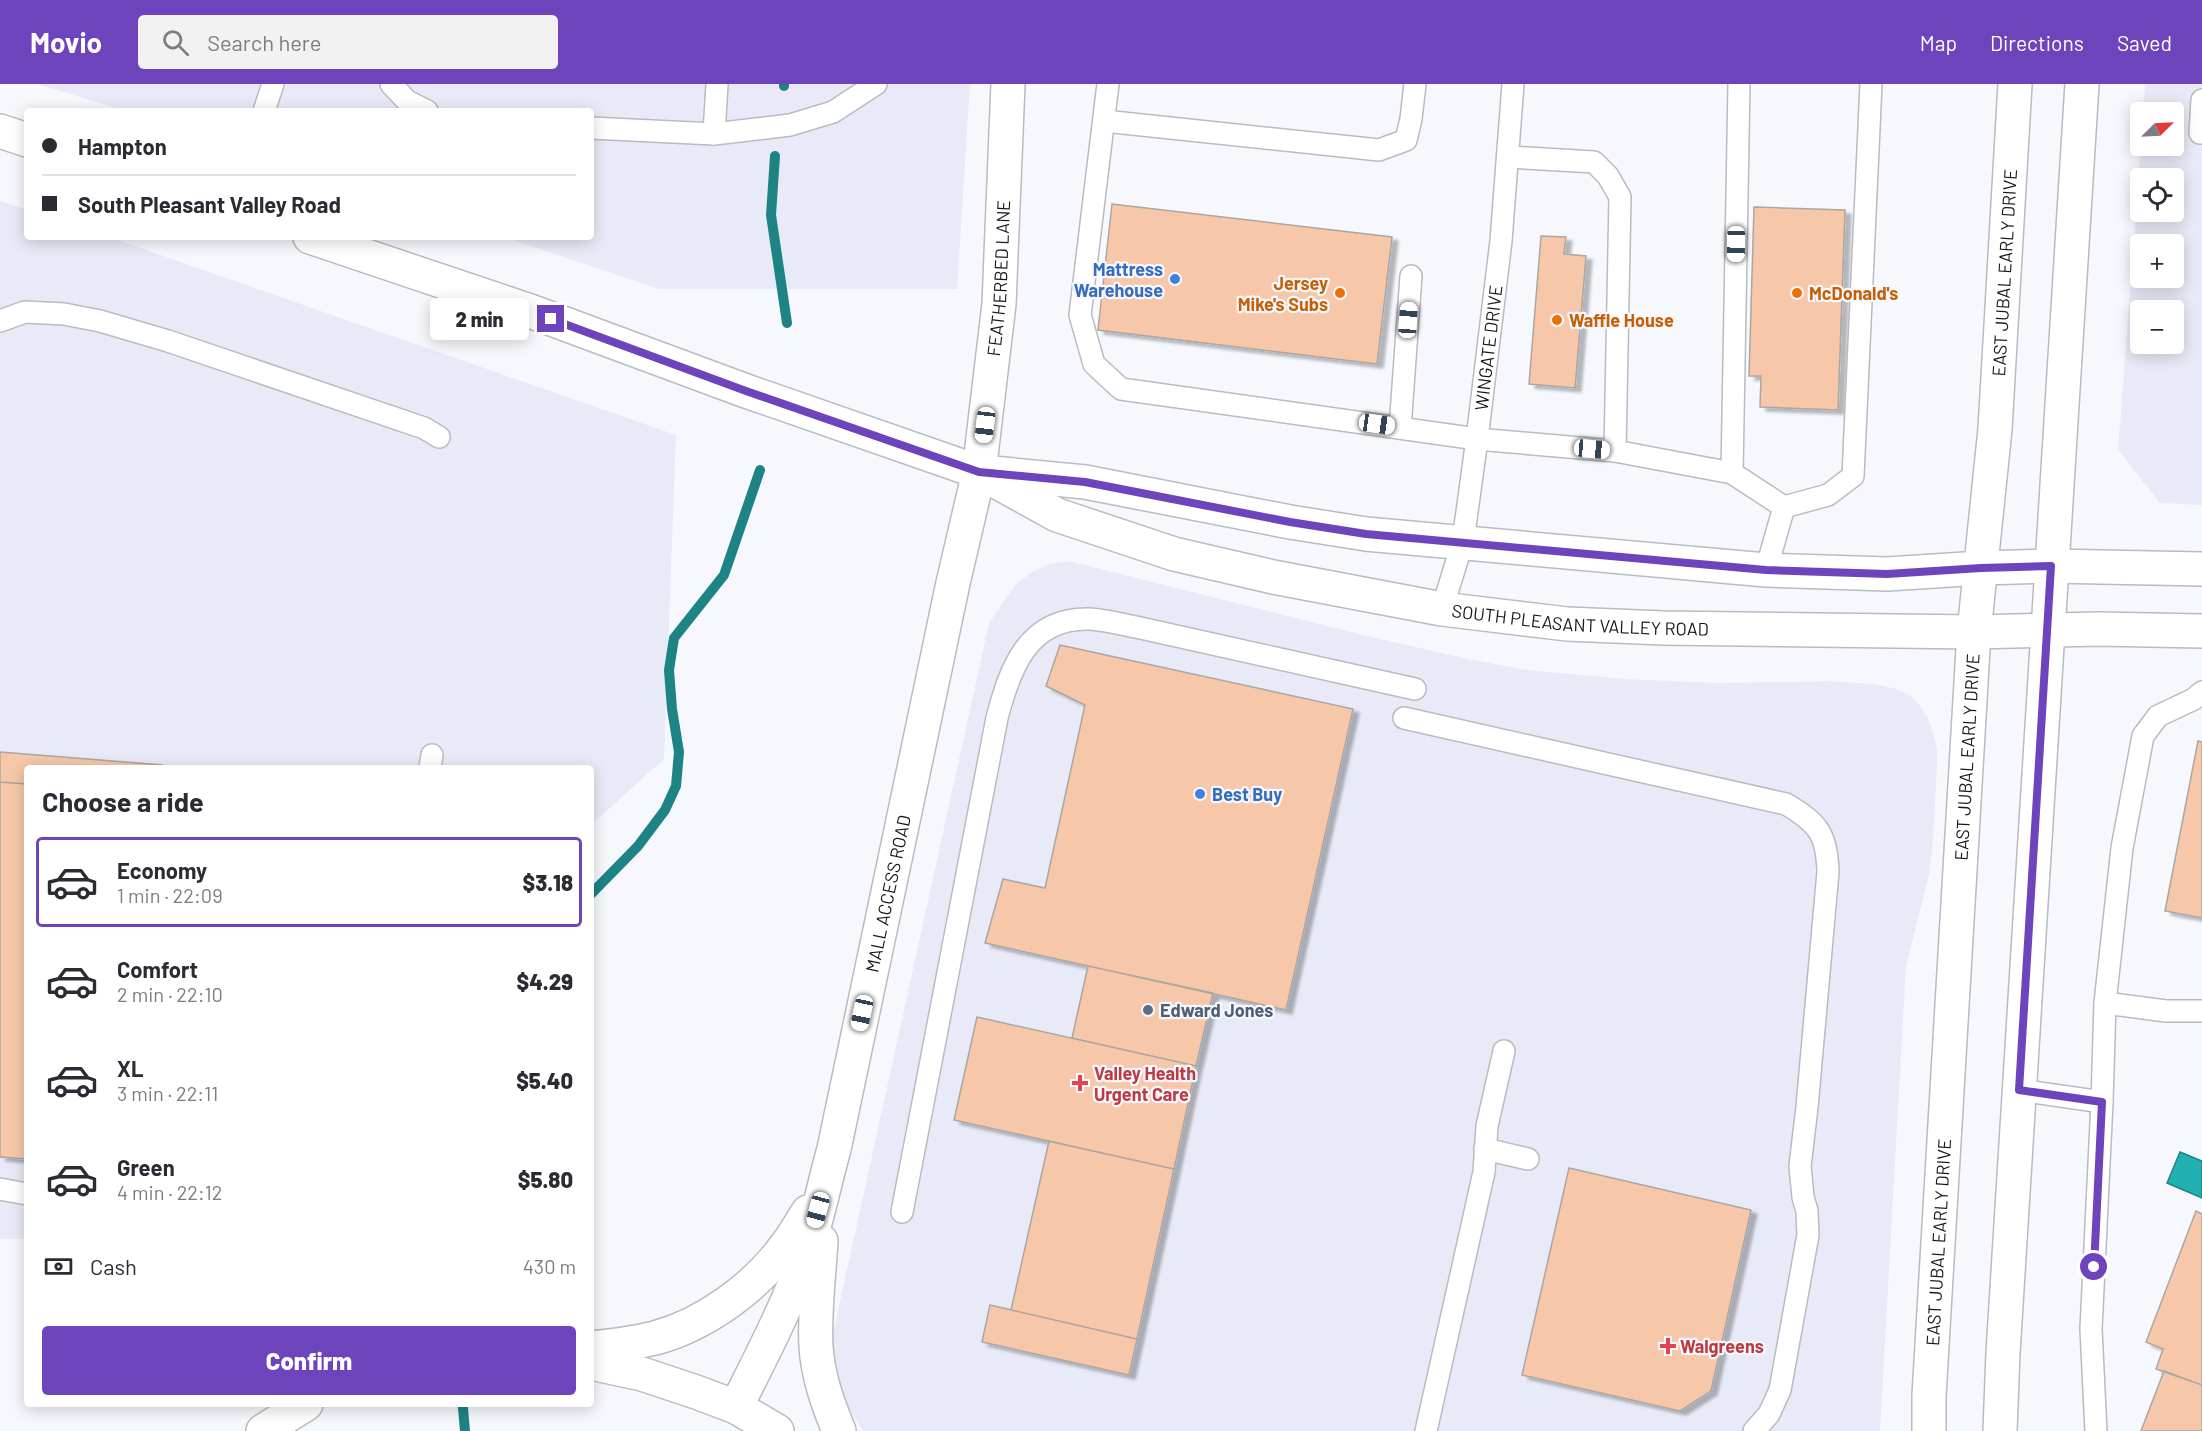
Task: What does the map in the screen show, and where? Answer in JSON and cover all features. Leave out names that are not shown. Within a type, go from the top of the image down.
[{"type":"main road","name":"FEATHERBED LANE","points":[[979,472],[999,304],[1008,84]]},
{"type":"main road","name":"EAST JUBAL EARLY DRIVE","points":[[1929,1431],[1929,1396],[1974,632],[1995,429],[2014,84]]},
{"type":"main road","points":[[2000,1431],[2082,84]]},
{"type":"main road","points":[[0,131],[24,139]]},
{"type":"main road","name":"SOUTH PLEASANT VALLEY ROAD","points":[[319,240],[530,311],[746,391],[979,472],[1057,515],[1174,554],[1340,590],[1442,609],[1567,624],[1974,632],[2098,629],[2202,631]]},
{"type":"main road","name":"SOUTH PLEASANT VALLEY ROAD","points":[[979,472],[1085,482],[1290,522],[1366,534],[1766,570],[1887,574],[2051,566],[2202,569]]},
{"type":"main road","name":"MALL ACCESS ROAD","points":[[736,1407],[789,1299],[806,1254],[824,1188],[953,583],[979,472]]},
{"type":"main road","points":[[594,1348],[654,1338],[672,1332],[730,1301],[759,1276],[785,1248],[824,1188]]},
{"type":"main road","points":[[824,1188],[816,1346],[820,1377],[839,1431]]},
{"type":"main road","points":[[594,1364],[642,1374],[736,1407],[777,1431]]},
{"type":"main road","points":[[250,1431],[281,1421]]},
{"type":"lane","points":[[265,108],[273,84]]},
{"type":"lane","points":[[391,84],[407,101],[422,108]]},
{"type":"lane","points":[[714,134],[717,84]]},
{"type":"lane","points":[[594,128],[714,134],[790,125],[833,112],[876,84]]},
{"type":"lane","points":[[1108,84],[1080,315],[1094,364],[1121,389],[1477,439],[1615,451],[1732,473],[1784,507],[1828,495],[1853,476],[1871,84]]},
{"type":"lane","points":[[1104,121],[1379,150],[1406,140],[1412,119],[1415,84]]},
{"type":"lane","name":"WINGATE DRIVE","points":[[1442,609],[1463,541],[1477,439],[1501,241],[1513,84]]},
{"type":"lane","points":[[1732,473],[1738,84]]},
{"type":"lane","points":[[2202,100],[2200,133],[2202,134]]},
{"type":"lane","points":[[1509,157],[1594,162],[1608,176],[1620,197],[1615,451]]},
{"type":"lane","points":[[1400,428],[1411,276]]},
{"type":"lane","points":[[0,321],[25,312],[64,314],[100,321],[168,341],[424,428],[439,437]]},
{"type":"lane","points":[[1766,570],[1784,507]]},
{"type":"lane","points":[[902,1212],[997,718],[1007,679],[1020,655],[1035,637],[1050,626],[1089,619],[1415,689]]},
{"type":"lane","points":[[2096,1431],[2091,1329],[2105,1003],[2122,848],[2143,736],[2158,716],[2194,699],[2202,692]]},
{"type":"lane","points":[[1404,718],[1786,804],[1813,823],[1824,837],[1828,872],[1808,1107],[1800,1166],[1808,1235],[1780,1390],[1769,1414],[1754,1431]]},
{"type":"lane","points":[[2105,1003],[2166,1011],[2202,1011]]},
{"type":"lane","points":[[1426,1431],[1484,1172],[1487,1126],[1504,1051]]},
{"type":"lane","points":[[2019,1090],[2102,1102]]},
{"type":"lane","points":[[1485,1149],[1528,1159]]},
{"type":"lane","points":[[0,1188],[24,1193]]},
{"type":"shaded area","points":[[38,84],[970,84],[957,289],[659,289],[513,240],[594,240],[594,108],[115,108]]},
{"type":"shaded area","points":[[2145,84],[2202,84],[2202,505],[2160,503],[2118,450],[2130,288],[2184,288],[2184,234],[2134,234],[2135,222],[2184,222],[2184,168],[2139,168],[2140,156],[2184,156],[2184,102],[2144,102]]},
{"type":"shaded area","points":[[0,201],[24,209],[24,240],[118,240],[676,435],[664,759],[594,822],[594,765],[24,765],[24,1239],[0,1239]]},
{"type":"shaded area","points":[[1069,561],[1363,635],[1528,670],[1625,679],[1719,683],[1830,681],[1873,684],[1893,688],[1910,695],[1928,718],[1937,748],[1937,766],[1929,875],[1906,966],[1880,1431],[863,1431],[848,1407],[839,1385],[832,1338],[989,623],[1015,585],[1032,572],[1049,564]]},
{"type":"water","points":[[2180,1152],[2202,1161],[2202,1198],[2167,1183]]},
{"type":"building","points":[[1112,204],[1392,237],[1377,364],[1098,330]]},
{"type":"building","name":"McDonald's","points":[[1754,207],[1845,210],[1838,410],[1760,407],[1761,376],[1749,376]]},
{"type":"building","name":"Waffle House","points":[[1541,236],[1566,237],[1564,254],[1586,256],[1575,388],[1529,384]]},
{"type":"building","name":"Best Buy","points":[[1060,645],[1353,709],[1286,1010],[985,943],[1003,879],[1045,888],[1085,705],[1046,686]]},
{"type":"building","points":[[2198,741],[2202,742],[2202,918],[2165,911]]},
{"type":"building","points":[[0,752],[162,765],[24,765],[24,784],[0,782]]},
{"type":"building","points":[[0,782],[24,784],[24,1159],[0,1157]]},
{"type":"building","points":[[1088,966],[1213,993],[1196,1066],[1072,1038]]},
{"type":"building","points":[[977,1017],[1196,1066],[1174,1169],[954,1120]]},
{"type":"building","points":[[1049,1141],[1174,1169],[1137,1339],[1011,1310]]},
{"type":"building","name":"Walgreens","points":[[1569,1168],[1751,1210],[1711,1391],[1680,1411],[1522,1375]]},
{"type":"building","points":[[2196,1211],[2202,1214],[2202,1385],[2156,1369],[2163,1349],[2146,1342]]},
{"type":"building","points":[[990,1305],[1137,1339],[1129,1375],[982,1342]]},
{"type":"building","points":[[2164,1371],[2202,1385],[2202,1431],[2141,1431]]},
{"type":"waterway","points":[[775,156],[771,215],[787,323]]},
{"type":"waterway","points":[[594,891],[638,846],[665,810],[676,786],[679,752],[669,670],[674,638],[724,575],[760,470]]},
{"type":"waterway","points":[[463,1408],[465,1431]]},
{"type":"place","name":"Mattress Warehouse","points":[[1175,279]]},
{"type":"place","name":"Jersey Mike's Subs","points":[[1340,293]]},
{"type":"place","name":"McDonald's","points":[[1797,293]]},
{"type":"place","name":"Waffle House","points":[[1557,320]]},
{"type":"place","name":"Best Buy","points":[[1200,794]]},
{"type":"place","name":"Edward Jones","points":[[1148,1010]]},
{"type":"place","name":"Valley Health Urgent Care","points":[[1080,1083]]},
{"type":"place","name":"Walgreens","points":[[1668,1346]]},
{"type":"route","points":[[551,319],[746,391],[979,472],[1085,482],[1159,498],[1366,534],[1766,570],[1887,574],[2051,566],[2019,1090],[2102,1102],[2094,1267]]}]
